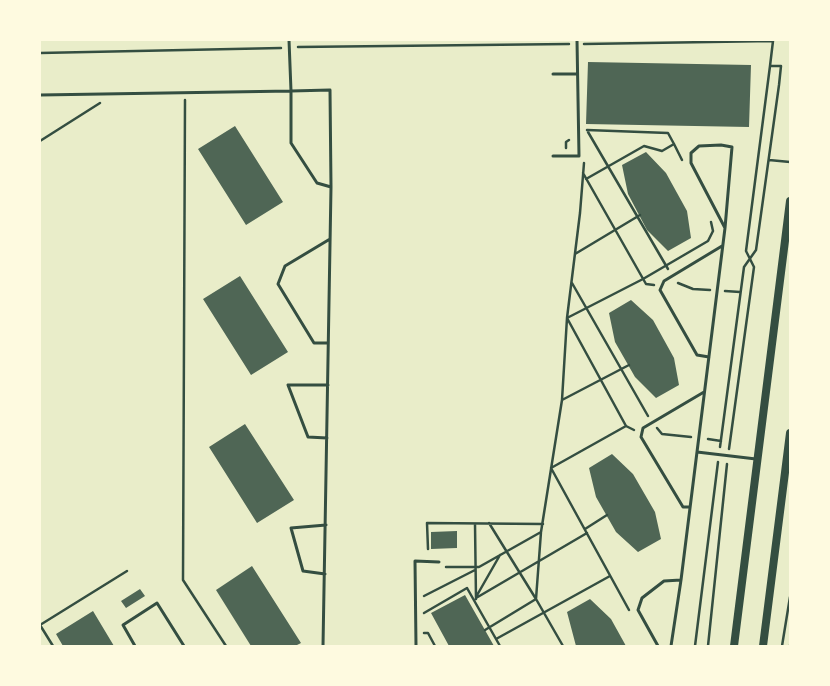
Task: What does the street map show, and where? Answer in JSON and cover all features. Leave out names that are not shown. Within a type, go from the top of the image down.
[{"type":"main road","points":[[734,646],[790,200]]},
{"type":"main road","points":[[763,646],[790,433]]},
{"type":"lane","points":[[289,40],[291,143],[317,183],[332,187]]},
{"type":"lane","points":[[553,156],[579,156],[577,42]]},
{"type":"lane","points":[[553,74],[577,74]]},
{"type":"lane","points":[[40,95],[330,90],[332,187],[323,646]]},
{"type":"lane","points":[[671,646],[681,580],[725,228],[732,147],[721,145],[699,146],[691,153],[691,163],[725,228]]},
{"type":"lane","points":[[328,343],[314,343],[278,284],[285,266],[330,239]]},
{"type":"lane","points":[[709,357],[697,356],[660,290],[664,281],[722,246]]},
{"type":"lane","points":[[327,438],[308,437],[288,385],[328,385]]},
{"type":"lane","points":[[690,507],[683,507],[641,437],[643,428],[704,392]]},
{"type":"lane","points":[[697,452],[758,460]]},
{"type":"lane","points":[[325,574],[303,572],[291,528],[326,525]]},
{"type":"lane","points":[[416,646],[415,561],[439,562]]},
{"type":"lane","points":[[658,646],[638,610],[642,598],[664,581],[681,580]]},
{"type":"lane","points":[[136,646],[123,625],[157,603],[184,646]]},
{"type":"path","points":[[40,53],[577,42],[773,40],[746,250],[754,267],[728,455],[708,646]]},
{"type":"path","points":[[695,646],[740,292],[744,267],[756,250],[781,66],[770,66]]},
{"type":"path","points":[[185,93],[182,580],[226,646]]},
{"type":"path","points":[[40,141],[114,94]]},
{"type":"path","points":[[587,130],[639,216],[672,276],[681,285],[693,289],[740,292]]},
{"type":"path","points":[[586,137],[587,130]]},
{"type":"path","points":[[587,130],[668,133],[684,164]]},
{"type":"path","points":[[586,179],[644,146],[662,151],[674,144]]},
{"type":"path","points":[[536,599],[541,532],[562,400],[567,318],[584,158]]},
{"type":"path","points":[[768,160],[790,162]]},
{"type":"path","points":[[583,173],[646,284],[662,286]]},
{"type":"path","points":[[575,254],[639,216]]},
{"type":"path","points":[[567,318],[643,279],[708,241],[713,231],[710,217]]},
{"type":"path","points":[[571,283],[652,422],[662,434],[721,441]]},
{"type":"path","points":[[567,318],[626,426],[642,433]]},
{"type":"path","points":[[562,400],[601,381],[629,365]]},
{"type":"path","points":[[551,468],[626,426]]},
{"type":"path","points":[[551,468],[629,611]]},
{"type":"path","points":[[585,529],[607,515]]},
{"type":"path","points":[[428,549],[427,523],[543,524]]},
{"type":"path","points":[[475,524],[476,604]]},
{"type":"path","points":[[489,524],[518,573],[536,599],[563,646]]},
{"type":"path","points":[[424,591],[424,597],[541,532]]},
{"type":"path","points":[[476,598],[587,533]]},
{"type":"path","points":[[476,598],[501,554]]},
{"type":"path","points":[[445,567],[476,568]]},
{"type":"path","points":[[53,646],[40,625],[127,571]]},
{"type":"path","points":[[496,639],[610,576]]},
{"type":"path","points":[[424,612],[467,588],[500,646]]},
{"type":"path","points":[[782,646],[790,597]]},
{"type":"path","points":[[485,630],[536,599]]},
{"type":"path","points":[[424,605],[424,619]]},
{"type":"path","points":[[424,626],[424,639]]},
{"type":"path","points":[[424,633],[428,633],[435,646]]},
{"type":"building","points":[[588,62],[751,65],[749,127],[586,124]]},
{"type":"building","points":[[235,126],[283,202],[246,225],[198,149]]},
{"type":"building","points":[[646,152],[666,173],[687,211],[691,238],[668,251],[647,230],[628,194],[622,165]]},
{"type":"building","points":[[240,276],[288,352],[251,375],[203,299]]},
{"type":"building","points":[[631,300],[653,320],[674,358],[679,385],[656,398],[635,377],[615,342],[609,313]]},
{"type":"building","points":[[245,424],[294,500],[257,523],[209,447]]},
{"type":"building","points":[[612,454],[633,474],[655,512],[661,539],[638,552],[616,532],[596,497],[589,468]]},
{"type":"building","points":[[457,531],[457,548],[431,549],[431,532]]},
{"type":"building","points":[[252,566],[301,643],[295,646],[251,646],[216,590]]},
{"type":"building","points":[[140,589],[145,596],[126,608],[121,601]]},
{"type":"building","points":[[465,595],[494,646],[449,646],[431,613]]},
{"type":"building","points":[[590,599],[611,619],[626,646],[576,646],[567,612]]},
{"type":"building","points":[[93,611],[114,646],[63,646],[56,634]]}]
